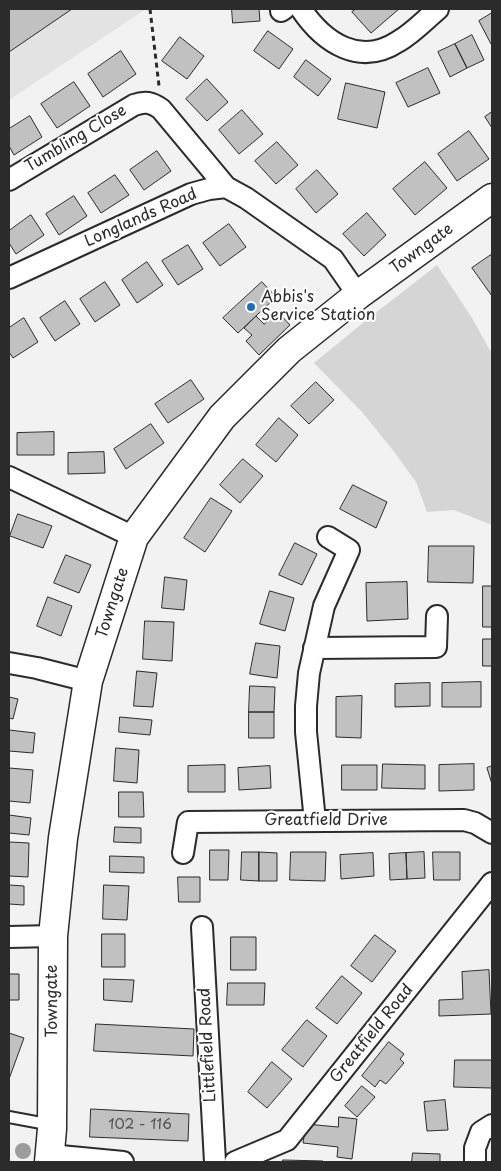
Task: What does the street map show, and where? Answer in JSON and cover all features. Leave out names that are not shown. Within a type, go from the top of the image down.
[{"type":"street","points":[[301,9],[318,30],[330,41],[345,48],[364,53],[381,50],[400,41],[438,9]]},
{"type":"street","name":"Tumbling Close","points":[[9,180],[134,105],[143,102],[152,103],[161,109]]},
{"type":"street","points":[[161,109],[226,187],[246,198],[333,259],[358,295]]},
{"type":"street","name":"Longlands Road","points":[[9,278],[191,194],[226,187]]},
{"type":"street","name":"Towngate","points":[[49,1159],[52,1125],[53,936],[64,838],[88,682],[134,537],[222,417],[293,346],[358,295],[492,198]]},
{"type":"street","points":[[9,477],[134,537]]},
{"type":"street","points":[[315,821],[306,732],[306,706],[314,648],[324,606],[349,550],[328,537]]},
{"type":"street","points":[[314,648],[436,647],[437,616]]},
{"type":"street","points":[[9,663],[37,668],[88,682]]},
{"type":"street","name":"Greatfield Drive","points":[[183,854],[188,822],[464,820],[475,823],[492,833]]},
{"type":"street","name":"Greatfield Road","points":[[235,1162],[287,1140],[492,883]]},
{"type":"street","name":"Littlefield Road","points":[[202,927],[214,1162]]},
{"type":"street","points":[[9,937],[53,936]]},
{"type":"street","points":[[475,1162],[475,1148],[481,1132],[492,1125]]},
{"type":"street","points":[[49,1159],[123,1162]]},
{"type":"lane","points":[[9,1116],[52,1125]]},
{"type":"path","points":[[150,9],[161,109]]},
{"type":"shaded area","points":[[9,9],[146,9],[9,100]]},
{"type":"shaded area","points":[[437,265],[472,318],[492,354],[492,525],[454,510],[427,512],[416,482],[392,449],[362,412],[314,363]]},
{"type":"building","points":[[9,9],[72,9],[9,52]]},
{"type":"building","points":[[232,9],[259,9],[260,21],[233,23]]},
{"type":"building","points":[[356,9],[399,9],[371,33],[352,12]]},
{"type":"building","points":[[492,13],[492,43],[491,44],[479,21]]},
{"type":"building","points":[[268,31],[293,49],[279,69],[254,51]]},
{"type":"building","points":[[472,35],[484,60],[467,68],[455,44]]},
{"type":"building","points":[[180,37],[204,56],[187,79],[162,61]]},
{"type":"building","points":[[455,44],[467,68],[450,77],[438,52]]},
{"type":"building","points":[[121,51],[136,74],[103,97],[88,74]]},
{"type":"building","points":[[306,60],[331,79],[318,96],[294,77]]},
{"type":"building","points":[[428,68],[440,93],[408,107],[396,83]]},
{"type":"building","points":[[207,79],[228,102],[207,121],[186,99]]},
{"type":"building","points":[[74,82],[90,106],[57,128],[41,104]]},
{"type":"building","points":[[346,83],[385,92],[377,128],[338,119]]},
{"type":"building","points":[[242,110],[263,134],[239,154],[219,130]]},
{"type":"building","points":[[492,112],[492,128],[485,117]]},
{"type":"building","points":[[30,116],[42,137],[14,155],[9,146],[9,129]]},
{"type":"building","points":[[469,131],[489,159],[457,181],[438,154]]},
{"type":"building","points":[[277,142],[298,165],[276,184],[255,161]]},
{"type":"building","points":[[157,151],[171,171],[144,190],[130,170]]},
{"type":"building","points":[[425,162],[447,188],[415,215],[393,189]]},
{"type":"building","points":[[317,170],[338,194],[316,213],[296,189]]},
{"type":"building","points":[[115,175],[129,195],[101,213],[88,193]]},
{"type":"building","points":[[74,196],[87,216],[59,235],[46,214]]},
{"type":"building","points":[[367,213],[386,235],[364,256],[343,234]]},
{"type":"building","points":[[31,215],[44,235],[16,254],[9,243],[9,231]]},
{"type":"building","points":[[229,224],[246,247],[220,266],[203,243]]},
{"type":"building","points":[[188,245],[203,269],[178,285],[162,261]]},
{"type":"building","points":[[491,255],[492,257],[492,296],[472,268]]},
{"type":"building","points":[[147,262],[163,285],[137,303],[122,280]]},
{"type":"building","points":[[105,282],[120,305],[95,322],[80,299]]},
{"type":"building","name":"Abbis's Service Station","points":[[262,282],[276,297],[238,333],[223,318]]},
{"type":"building","points":[[65,301],[80,324],[55,341],[40,318]]},
{"type":"building","points":[[277,311],[290,325],[259,355],[246,341],[252,335],[244,328],[256,316],[264,324]]},
{"type":"building","points":[[24,318],[38,342],[13,358],[9,352],[9,328]]},
{"type":"building","points":[[191,380],[204,399],[168,423],[155,404]]},
{"type":"building","points":[[316,382],[334,400],[309,424],[291,406]]},
{"type":"building","points":[[279,418],[298,435],[276,462],[256,445]]},
{"type":"building","points":[[151,424],[164,443],[126,469],[114,449]]},
{"type":"building","points":[[54,432],[54,455],[17,455],[17,433]]},
{"type":"building","points":[[104,452],[105,473],[68,474],[68,453]]},
{"type":"building","points":[[243,459],[263,476],[240,503],[220,485]]},
{"type":"building","points":[[353,485],[387,502],[376,528],[340,509]]},
{"type":"building","points":[[211,498],[232,511],[205,552],[184,538]]},
{"type":"building","points":[[18,514],[52,526],[43,548],[10,536]]},
{"type":"building","points":[[295,543],[317,554],[302,585],[279,575]]},
{"type":"building","points":[[429,546],[474,546],[473,583],[428,582]]},
{"type":"building","points":[[66,555],[91,565],[79,593],[54,583]]},
{"type":"building","points":[[165,577],[187,580],[184,610],[162,608]]},
{"type":"building","points":[[407,582],[408,619],[367,621],[366,583]]},
{"type":"building","points":[[483,586],[492,586],[492,627],[483,627]]},
{"type":"building","points":[[270,591],[294,598],[285,631],[260,624]]},
{"type":"building","points":[[48,597],[72,606],[61,636],[37,626]]},
{"type":"building","points":[[145,621],[174,622],[172,661],[143,659]]},
{"type":"building","points":[[483,639],[492,639],[492,666],[483,666]]},
{"type":"building","points":[[256,643],[280,646],[277,678],[250,674]]},
{"type":"building","points":[[137,671],[157,673],[153,707],[134,706]]},
{"type":"building","points":[[481,682],[481,707],[442,707],[442,683]]},
{"type":"building","points":[[430,683],[430,706],[395,707],[395,684]]},
{"type":"building","points":[[250,686],[275,687],[274,712],[249,712]]},
{"type":"building","points":[[362,696],[361,738],[336,737],[336,697]]},
{"type":"building","points":[[9,697],[18,699],[13,719],[9,718]]},
{"type":"building","points":[[249,712],[274,712],[274,738],[249,738]]},
{"type":"building","points":[[120,717],[152,720],[150,735],[119,732]]},
{"type":"building","points":[[9,730],[35,733],[33,753],[9,751]]},
{"type":"building","points":[[116,748],[139,750],[137,783],[114,781]]},
{"type":"building","points":[[383,764],[425,765],[425,789],[382,788]]},
{"type":"building","points":[[474,764],[474,790],[439,791],[439,765]]},
{"type":"building","points":[[225,765],[225,792],[188,792],[188,766]]},
{"type":"building","points":[[342,765],[377,765],[377,790],[342,790]]},
{"type":"building","points":[[270,766],[271,788],[239,790],[238,768]]},
{"type":"building","points":[[492,766],[492,784],[487,768]]},
{"type":"building","points":[[9,768],[33,770],[30,803],[9,801]]},
{"type":"building","points":[[119,792],[143,792],[144,817],[119,817]]},
{"type":"building","points":[[9,815],[31,818],[29,835],[9,833]]},
{"type":"building","points":[[115,827],[141,828],[141,843],[114,842]]},
{"type":"building","points":[[9,842],[29,843],[28,877],[9,876]]},
{"type":"building","points":[[210,850],[229,850],[228,880],[210,880]]},
{"type":"building","points":[[242,852],[259,852],[259,881],[241,880]]},
{"type":"building","points":[[259,852],[277,853],[277,881],[259,881]]},
{"type":"building","points":[[291,852],[326,852],[325,881],[290,880]]},
{"type":"building","points":[[424,852],[425,878],[407,879],[406,853]]},
{"type":"building","points":[[433,852],[460,852],[460,880],[434,880]]},
{"type":"building","points":[[373,853],[374,876],[341,879],[340,855]]},
{"type":"building","points":[[406,853],[407,879],[390,880],[389,854]]},
{"type":"building","points":[[110,856],[144,857],[144,873],[110,872]]},
{"type":"building","points":[[178,877],[200,877],[200,902],[179,902]]},
{"type":"building","points":[[9,885],[24,886],[24,905],[9,904]]},
{"type":"building","points":[[104,885],[129,886],[127,920],[103,919]]},
{"type":"building","points":[[102,934],[125,934],[125,967],[102,967]]},
{"type":"building","points":[[375,935],[396,951],[372,982],[351,966]]},
{"type":"building","points":[[231,937],[256,937],[256,970],[231,970]]},
{"type":"building","points":[[489,970],[491,1014],[439,1016],[439,1000],[463,999],[462,972]]},
{"type":"building","points":[[9,974],[19,974],[19,1000],[9,1000]]},
{"type":"building","points":[[342,976],[362,993],[337,1024],[316,1008]]},
{"type":"building","points":[[104,979],[134,980],[132,1002],[104,1000]]},
{"type":"building","points":[[228,983],[265,983],[264,1005],[227,1005]]},
{"type":"building","points":[[307,1020],[327,1036],[303,1067],[282,1050]]},
{"type":"building","points":[[96,1024],[194,1029],[193,1056],[94,1051]]},
{"type":"building","points":[[9,1033],[24,1038],[9,1079]]},
{"type":"building","points":[[389,1042],[404,1054],[400,1059],[404,1063],[386,1084],[380,1080],[375,1087],[362,1076]]},
{"type":"building","points":[[455,1060],[492,1060],[492,1088],[454,1087]]},
{"type":"building","points":[[272,1062],[292,1079],[267,1108],[248,1092]]},
{"type":"building","points":[[362,1086],[375,1097],[357,1117],[345,1106]]},
{"type":"building","points":[[445,1100],[448,1130],[427,1131],[424,1102]]},
{"type":"building","points":[[91,1109],[189,1114],[188,1141],[90,1137]]},
{"type":"building","points":[[339,1117],[357,1119],[352,1159],[337,1157],[338,1147],[303,1143],[306,1124],[338,1127]]},
{"type":"building","points":[[413,1153],[440,1154],[440,1162],[412,1162]]},
{"type":"building","points":[[283,1160],[323,1161],[323,1162],[283,1162]]},
{"type":"place","name":"Abbis's Service Station","points":[[251,307]]}]
